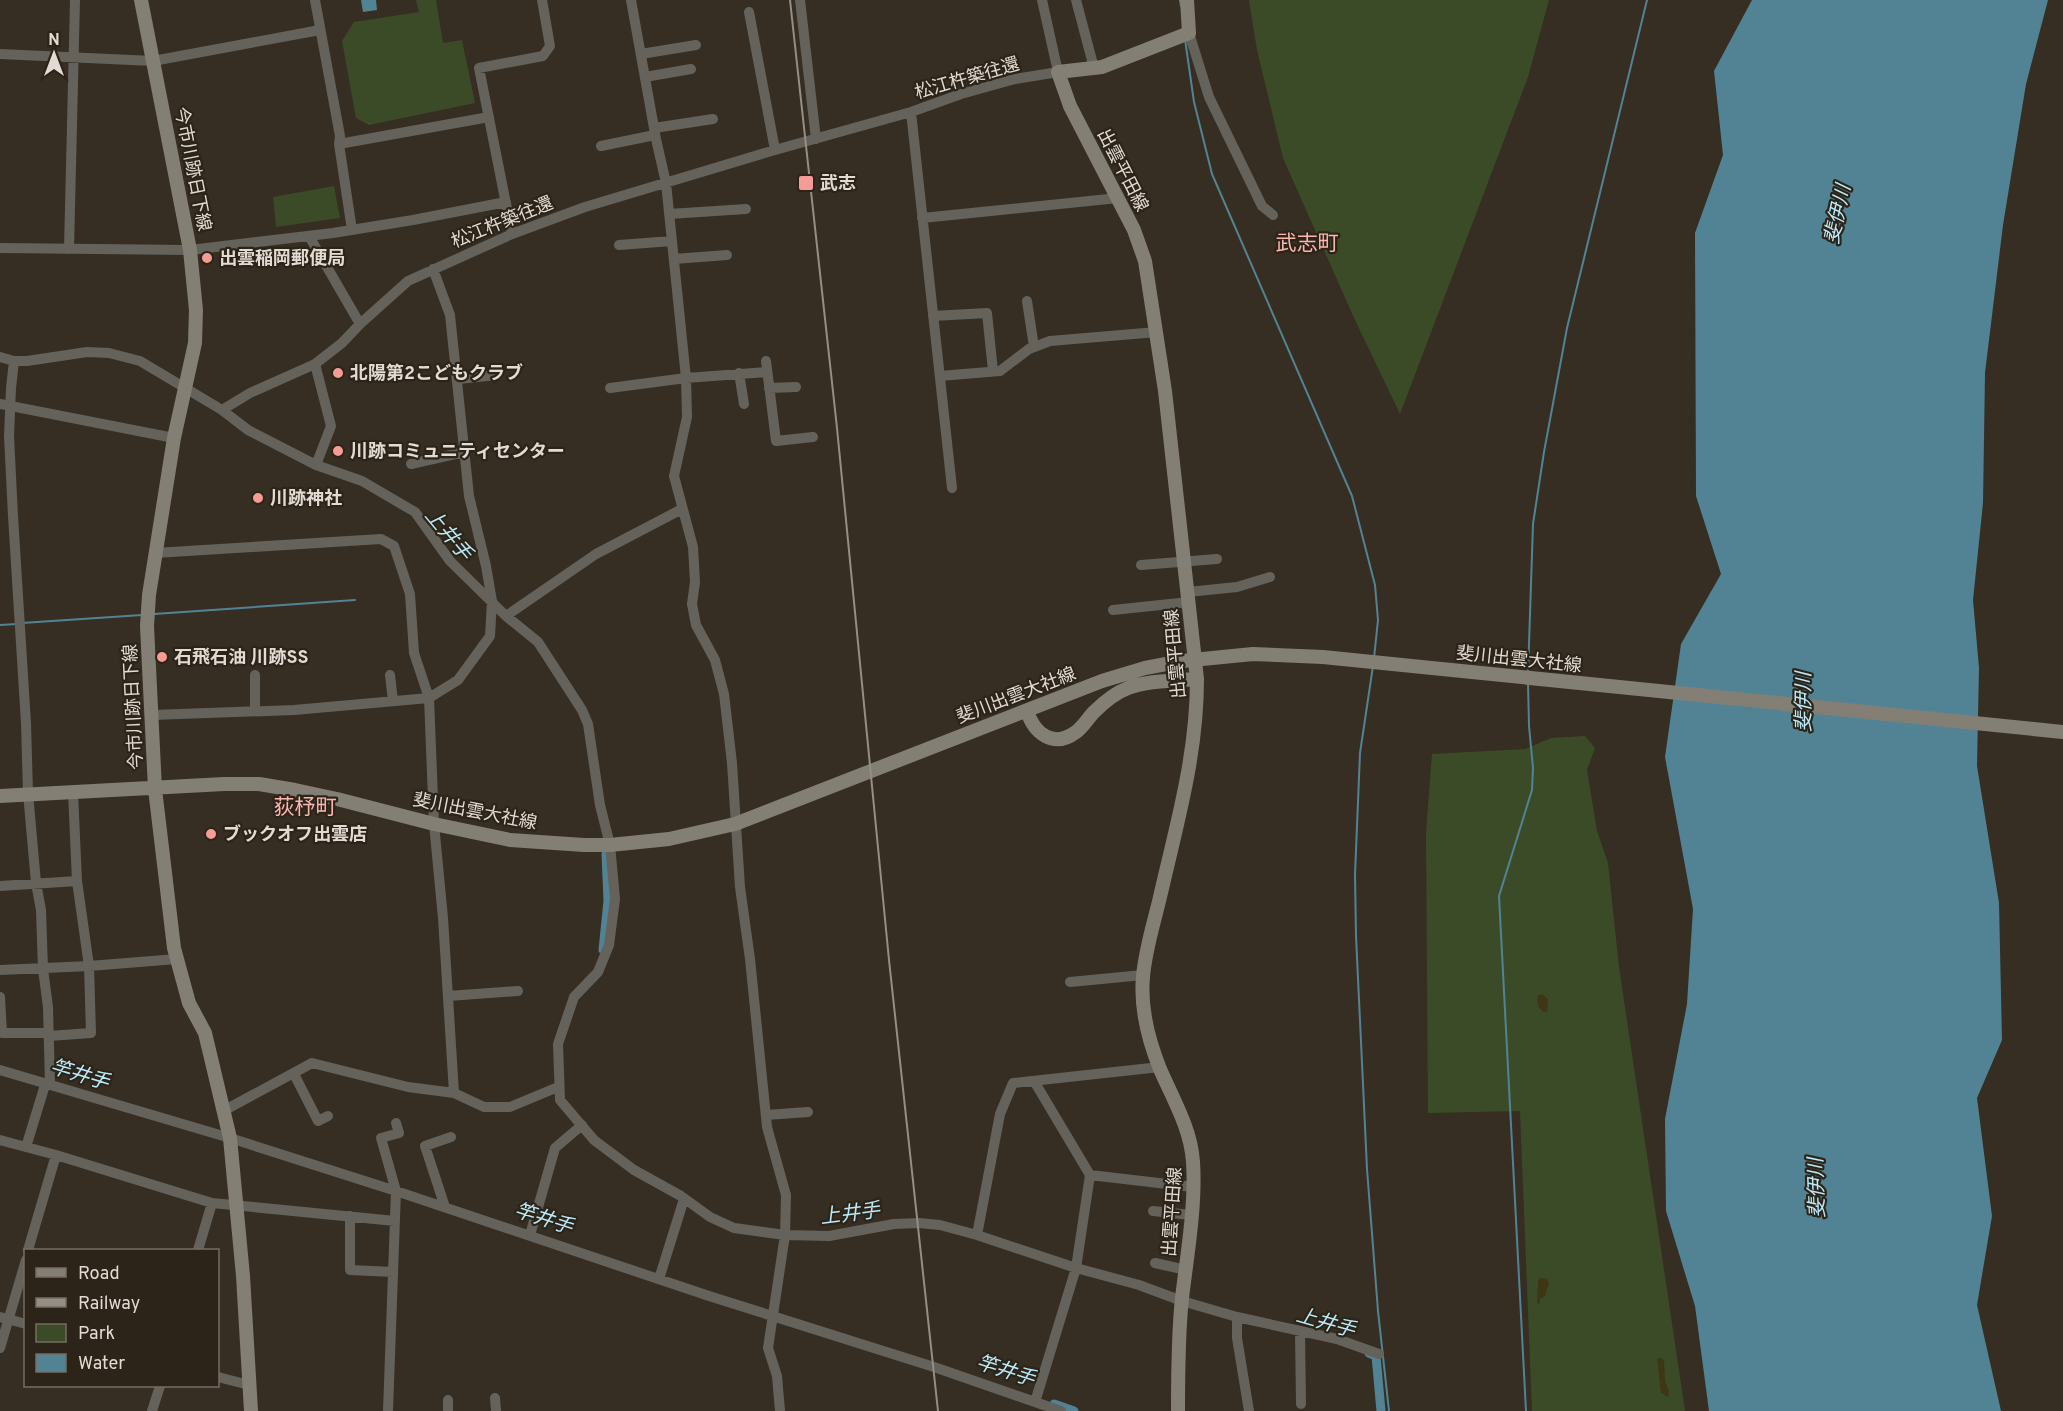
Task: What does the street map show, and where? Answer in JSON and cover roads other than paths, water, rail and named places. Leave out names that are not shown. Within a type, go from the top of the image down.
[{"type":"main road","name":"今市川跡日下線","points":[[141,0],[190,250],[196,310],[195,343],[174,438],[155,553],[147,626],[155,789],[174,948],[189,1003],[206,1033],[230,1138],[243,1276],[250,1411]]},
{"type":"main road","points":[[1058,72],[1102,67],[1185,34],[1186,0]]},
{"type":"main road","name":"出雲平田線","points":[[1058,72],[1070,106],[1134,230],[1145,261],[1165,391],[1197,679],[1197,714],[1188,782],[1143,975],[1142,1005],[1146,1028],[1160,1067],[1182,1115],[1193,1162],[1191,1215],[1182,1301],[1178,1411]]},
{"type":"main road","name":"斐川出雲大社線","points":[[0,796],[259,784],[337,799],[434,824],[510,840],[610,845],[669,839],[735,824],[1102,681],[1145,668],[1182,661],[1253,654],[1323,657],[2063,732]]},
{"type":"main road","points":[[1027,711],[1031,723],[1038,732],[1058,739],[1068,737],[1077,731],[1113,695],[1131,687],[1197,679]]},
{"type":"street","points":[[69,249],[75,0]]},
{"type":"street","points":[[315,0],[340,136],[339,144],[352,230]]},
{"type":"street","points":[[512,234],[479,68],[543,56],[550,46],[542,0]]},
{"type":"street","points":[[631,0],[654,132],[666,183],[686,378],[687,417],[674,476],[693,547],[695,582],[692,604],[696,625],[715,660],[724,694],[732,763],[740,887],[750,959],[767,1127],[786,1195],[785,1235],[771,1315],[768,1348],[777,1376],[780,1411]]},
{"type":"street","points":[[800,0],[816,139]]},
{"type":"street","points":[[1042,0],[1058,72]]},
{"type":"street","points":[[1076,0],[1094,68]]},
{"type":"street","points":[[749,12],[775,150]]},
{"type":"street","points":[[0,54],[153,61],[320,30]]},
{"type":"street","points":[[1185,34],[1209,97],[1262,206],[1274,214]]},
{"type":"street","points":[[641,54],[696,45]]},
{"type":"street","points":[[645,77],[691,69]]},
{"type":"street","name":"松江杵築往還","points":[[222,410],[250,393],[315,364],[342,343],[408,281],[512,234],[585,207],[910,112],[961,94],[1015,79],[1058,72]]},
{"type":"street","points":[[910,112],[952,488]]},
{"type":"street","points":[[339,144],[489,117]]},
{"type":"street","points":[[601,146],[713,119]]},
{"type":"street","points":[[922,218],[1118,198]]},
{"type":"street","points":[[0,248],[190,250],[352,230],[506,202]]},
{"type":"street","points":[[669,214],[746,209]]},
{"type":"street","points":[[309,236],[360,324]]},
{"type":"street","points":[[619,245],[672,241]]},
{"type":"street","points":[[674,259],[727,255]]},
{"type":"street","points":[[152,715],[255,711],[429,698],[458,680],[490,636],[492,601],[469,496],[450,315],[433,269]]},
{"type":"street","points":[[1027,301],[1034,347]]},
{"type":"street","points":[[933,316],[987,313],[993,371]]},
{"type":"street","points":[[940,376],[1000,371],[1034,347],[1050,341],[1156,332]]},
{"type":"street","points":[[0,357],[14,361],[27,361],[87,352],[109,352],[140,361],[222,410],[248,430],[316,465],[362,481],[415,512],[450,561],[506,616],[538,642],[582,710],[588,724],[600,805],[610,845],[615,899],[609,945],[598,972],[574,997],[558,1044],[560,1100],[594,1140],[634,1170],[710,1217],[734,1228],[785,1235],[829,1236],[894,1224],[940,1225],[978,1235],[1182,1301],[1237,1317],[1337,1339],[1379,1354]]},
{"type":"street","points":[[14,361],[5,405],[9,436],[26,723],[28,794],[36,883],[41,910],[48,1034],[47,1085],[26,1147]]},
{"type":"street","points":[[315,364],[331,426],[316,465]]},
{"type":"street","points":[[610,388],[739,373],[767,367],[776,441],[813,437]]},
{"type":"street","points":[[739,373],[744,404]]},
{"type":"street","points":[[458,379],[497,375]]},
{"type":"street","points":[[770,388],[796,387]]},
{"type":"street","points":[[5,405],[174,438]]},
{"type":"street","points":[[411,464],[464,452]]},
{"type":"street","points":[[506,616],[596,554],[682,509]]},
{"type":"street","points":[[155,553],[381,539],[394,546],[410,594],[414,653],[429,698],[434,824],[443,918],[454,1093]]},
{"type":"street","points":[[1141,565],[1217,559]]},
{"type":"street","points":[[1113,610],[1237,587],[1270,577]]},
{"type":"street","points":[[255,675],[255,711]]},
{"type":"street","points":[[390,675],[393,701]]},
{"type":"street","points":[[0,996],[2,1033],[91,1033],[89,966],[77,881],[73,792]]},
{"type":"street","points":[[0,886],[77,881]]},
{"type":"street","points":[[0,970],[177,959]]},
{"type":"street","points":[[1070,982],[1143,975]]},
{"type":"street","points":[[448,996],[518,991]]},
{"type":"street","points":[[225,1110],[312,1063],[408,1087],[454,1093],[484,1107],[510,1107],[558,1088]]},
{"type":"street","points":[[978,1235],[1000,1114],[1013,1083],[1160,1067]]},
{"type":"street","points":[[0,1070],[230,1138],[396,1191],[659,1279],[934,1367],[1061,1411]]},
{"type":"street","points":[[294,1074],[318,1121],[328,1116]]},
{"type":"street","points":[[1034,1081],[1090,1175],[1076,1268],[1035,1402]]},
{"type":"street","points":[[766,1115],[808,1112]]},
{"type":"street","points":[[388,1411],[396,1191],[381,1138],[399,1133],[396,1123]]},
{"type":"street","points":[[530,1235],[555,1148],[582,1125]]},
{"type":"street","points":[[445,1207],[424,1146],[451,1137]]},
{"type":"street","points":[[0,1140],[57,1155],[212,1203],[395,1221]]},
{"type":"street","points":[[29,1249],[57,1155]]},
{"type":"street","points":[[1090,1175],[1193,1187]]},
{"type":"street","points":[[659,1279],[684,1199]]},
{"type":"street","points":[[199,1249],[212,1203]]},
{"type":"street","points":[[1154,1211],[1191,1215]]},
{"type":"street","points":[[350,1216],[350,1270],[393,1272]]},
{"type":"street","points":[[1155,1263],[1186,1270]]},
{"type":"street","points":[[0,1348],[4,1318],[24,1265]]},
{"type":"street","points":[[1237,1317],[1237,1338],[1249,1411]]},
{"type":"street","points":[[4,1318],[24,1323]]},
{"type":"street","points":[[1300,1332],[1301,1404]]},
{"type":"street","points":[[219,1377],[249,1385]]},
{"type":"street","points":[[152,1411],[160,1387]]},
{"type":"street","points":[[495,1398],[496,1411]]},
{"type":"water","points":[[361,0],[376,0],[377,10],[363,12]]},
{"type":"water","name":"斐伊川","points":[[1752,0],[2048,0],[2026,84],[2003,225],[1985,373],[1983,503],[1973,600],[1979,668],[1977,766],[1999,903],[2002,1040],[1977,1098],[1992,1216],[1977,1305],[2001,1411],[1709,1411],[1695,1306],[1666,1211],[1665,1119],[1687,1004],[1693,909],[1665,757],[1681,644],[1721,574],[1696,496],[1695,233],[1723,155],[1714,71]]},
{"type":"waterway","points":[[1180,0],[1181,6]]},
{"type":"waterway","points":[[1528,674],[1533,524],[1544,452],[1567,328],[1647,0]]},
{"type":"waterway","points":[[1185,39],[1194,102],[1212,174],[1352,496],[1375,585],[1378,620],[1374,658]]},
{"type":"waterway","points":[[154,614],[355,600]]},
{"type":"waterway","points":[[22,623],[142,615]]},
{"type":"waterway","points":[[0,625],[17,624]]},
{"type":"waterway","points":[[1373,666],[1360,753],[1355,875],[1356,936],[1367,1169],[1378,1311],[1389,1411]]},
{"type":"waterway","points":[[1526,1411],[1499,896],[1532,790],[1533,768],[1528,683]]},
{"type":"waterway","name":"上井手","points":[[603,950],[608,901],[606,854]]},
{"type":"waterway","name":"上井手","points":[[1369,1353],[1376,1356],[1381,1411]]},
{"type":"waterway","name":"竿井手","points":[[1054,1404],[1074,1411]]},
{"type":"railway","points":[[790,0],[837,428],[889,960],[938,1411]]},
{"type":"place","name":"武志","points":[[806,183]]},
{"type":"place","name":"出雲稲岡郵便局","points":[[207,258]]},
{"type":"place","name":"北陽第2こどもクラブ","points":[[338,373]]},
{"type":"place","name":"川跡コミュニティセンター","points":[[338,451]]},
{"type":"place","name":"川跡神社","points":[[258,498]]},
{"type":"place","name":"石飛石油 川跡SS","points":[[162,657]]},
{"type":"place","name":"ブックオフ出雲店","points":[[211,834]]},
{"type":"district","name":"武志町","points":[[1307,243]]},
{"type":"district","name":"荻杼町","points":[[305,807]]}]
